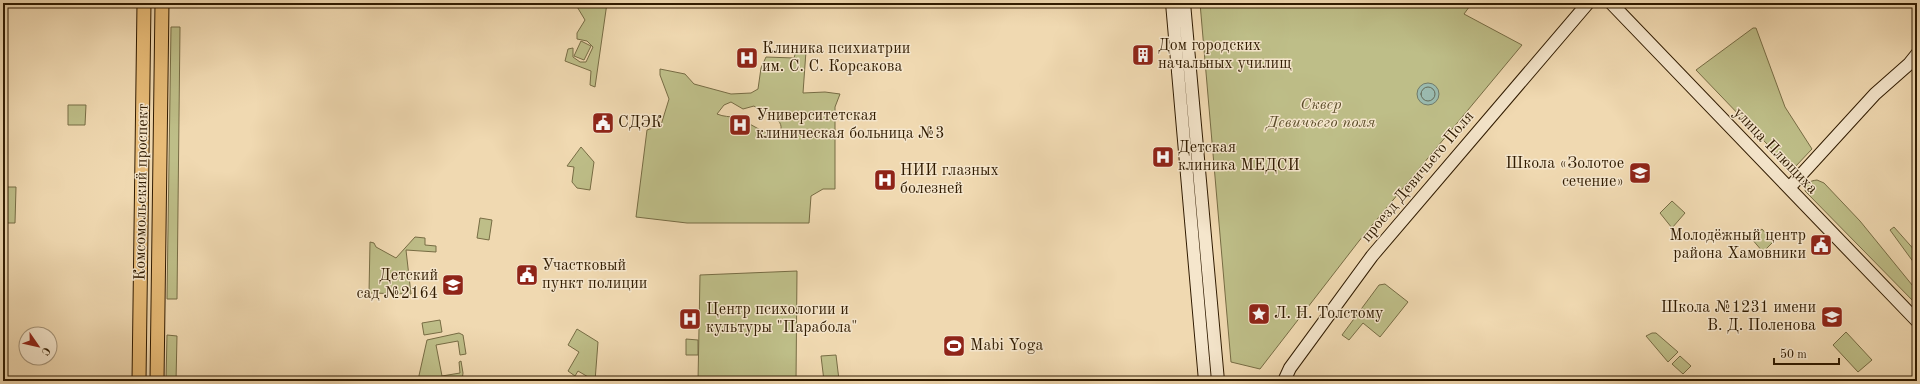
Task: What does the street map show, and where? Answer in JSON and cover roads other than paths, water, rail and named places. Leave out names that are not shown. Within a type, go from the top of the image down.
[{"type":"main road","name":"Комсомольский проспект","points":[[140,381],[144,3]]},
{"type":"main road","name":"Комсомольский проспект","points":[[157,381],[162,3]]},
{"type":"street","points":[[1172,3],[1205,381]]},
{"type":"street","points":[[1184,3],[1218,381]]},
{"type":"street","name":"проезд Девичьего Поля","points":[[1284,381],[1290,368],[1372,256],[1588,3]]},
{"type":"street","name":"улица Плющиха","points":[[1611,3],[1917,321]]},
{"type":"street","points":[[1789,188],[1875,94],[1909,64],[1917,54]]},
{"type":"street","points":[[1274,381],[1290,368]]},
{"type":"water","points":[[1428,83],[1436,86],[1439,94],[1436,102],[1428,105],[1420,102],[1417,94],[1420,86]]},
{"type":"place","name":"Дом городских начальных училищ","points":[[1143,55]]},
{"type":"place","name":"Клиника психиатрии им. С. С. Корсакова","points":[[747,58]]},
{"type":"place","name":"СДЭК","points":[[603,123]]},
{"type":"place","name":"Университетская клиническая больница №3","points":[[740,125]]},
{"type":"place","name":"Детская клиника МЕДСИ","points":[[1163,157]]},
{"type":"place","name":"Школа «Золотое сечение»","points":[[1640,173]]},
{"type":"place","name":"НИИ глазных болезней","points":[[885,180]]},
{"type":"place","name":"Молодёжный центр района Хамовники","points":[[1821,245]]},
{"type":"place","name":"Участковый пункт полиции","points":[[527,275]]},
{"type":"place","name":"Детский сад №2164","points":[[453,285]]},
{"type":"place","name":"Л. Н. Толстому","points":[[1259,314]]},
{"type":"place","name":"Школа №1231 имени В. Д. Поленова","points":[[1832,317]]},
{"type":"place","name":"Центр психологии и культуры \"Парабола\"","points":[[690,319]]},
{"type":"place","name":"Mabi Yoga","points":[[954,346]]},
{"type":"park label","name":"Сквер Девичьего поля","points":[[1321,114]]}]
